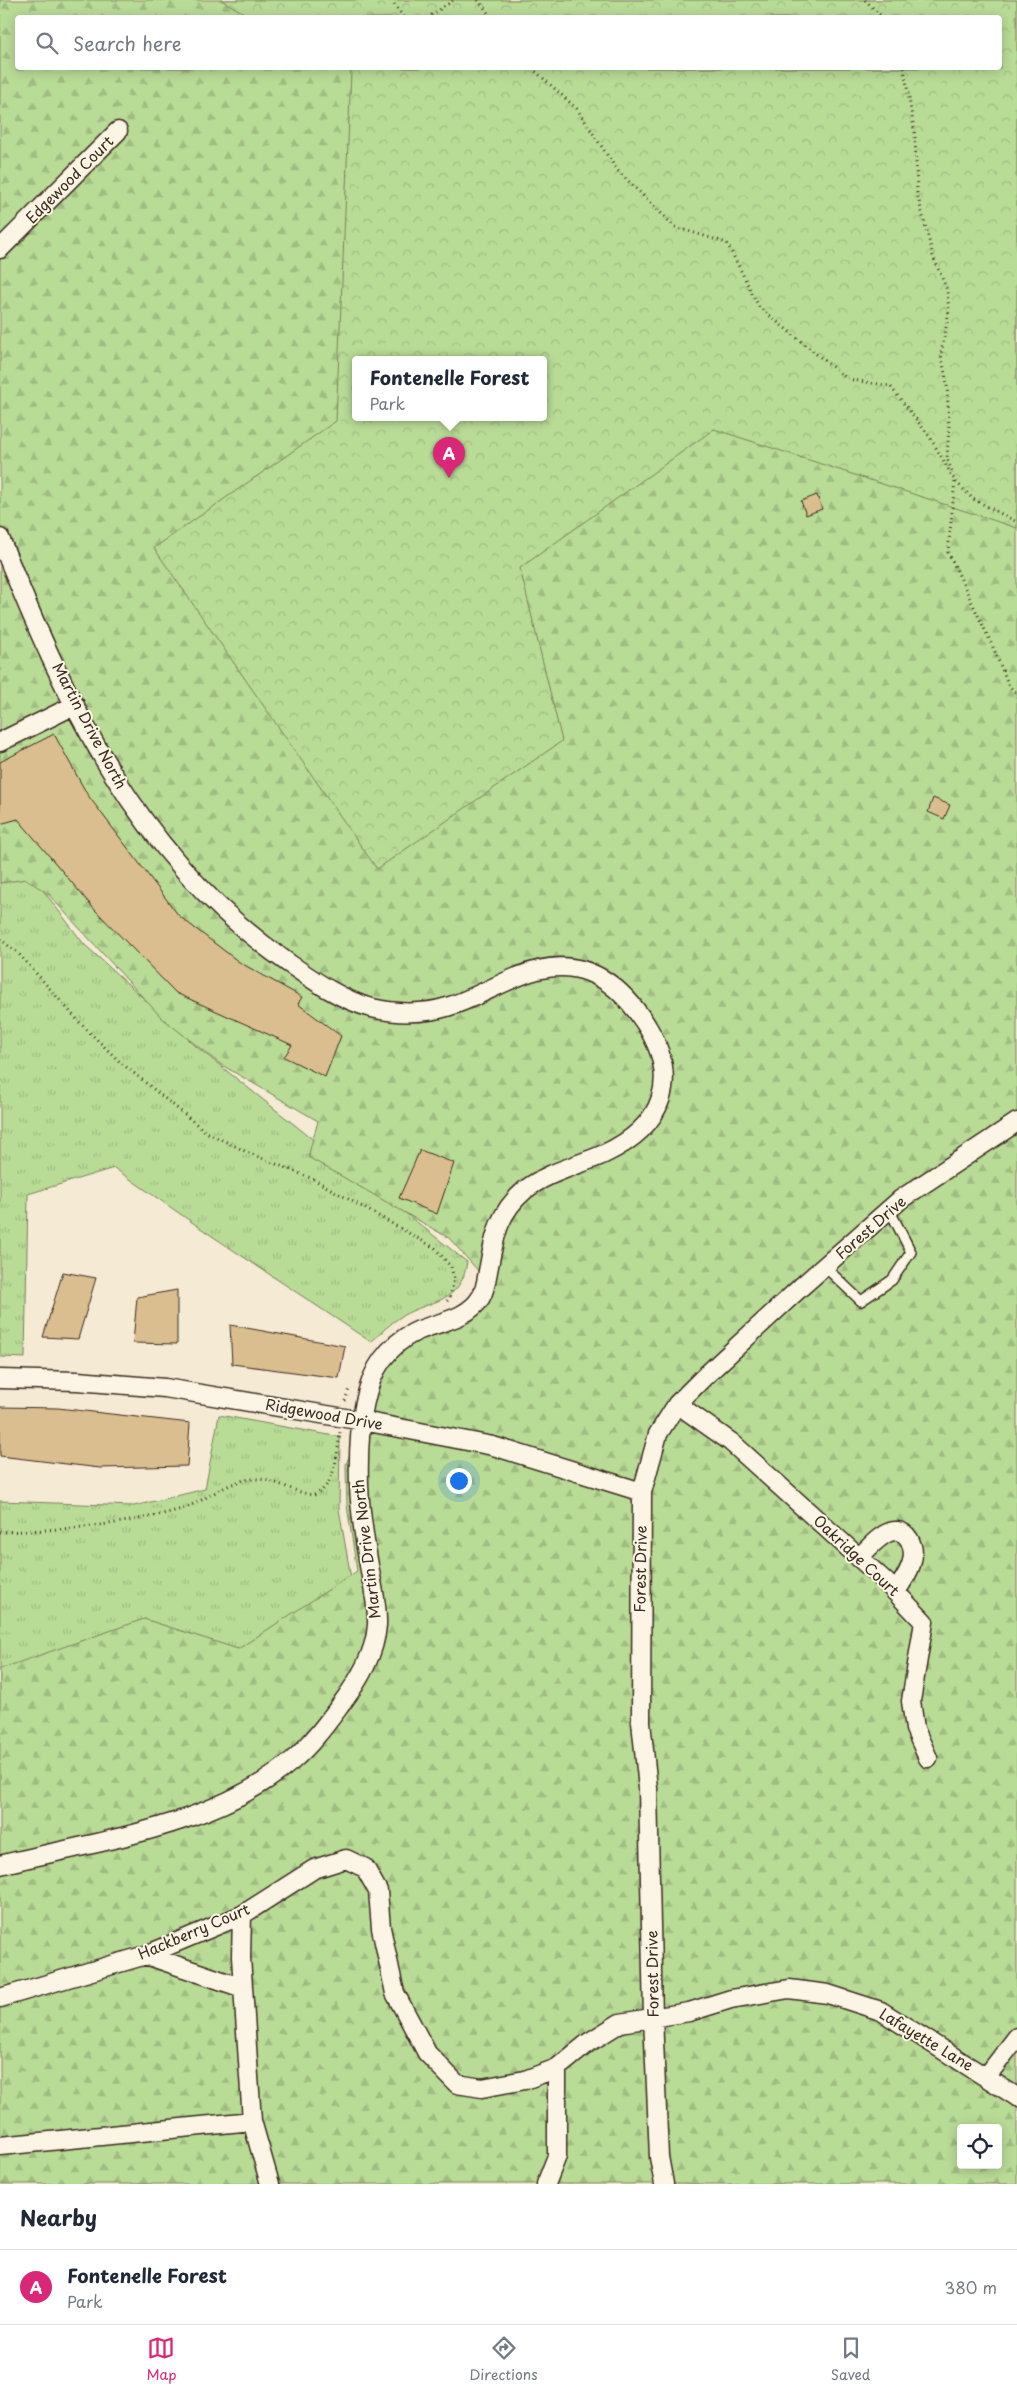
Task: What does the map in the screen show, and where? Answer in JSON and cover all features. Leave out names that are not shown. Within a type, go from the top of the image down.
[{"type":"street","name":"Edgewood Court","points":[[0,250],[118,131]]},
{"type":"street","name":"Martin Drive North","points":[[0,538],[31,613],[105,763],[128,799],[173,858],[227,914],[272,951],[312,979],[345,997],[371,1008],[424,1012],[450,1007],[534,970],[551,966],[581,968],[602,978],[620,992],[644,1022],[662,1056],[664,1084],[661,1097],[646,1122],[623,1143],[609,1151],[555,1173],[522,1193],[508,1208],[498,1224],[481,1299],[456,1318],[415,1332],[398,1343],[384,1356],[373,1374],[367,1393],[358,1463],[359,1503],[377,1625],[367,1663],[354,1686],[323,1729],[291,1762],[272,1777],[219,1804],[163,1826],[118,1839],[0,1865]]},
{"type":"street","points":[[0,742],[75,705]]},
{"type":"street","name":"Forest Drive","points":[[664,2184],[659,2157],[653,2017],[651,1844],[641,1722],[642,1492],[658,1434],[677,1404],[800,1287],[825,1268],[889,1209],[1017,1122]]},
{"type":"street","name":"Ridgewood Drive","points":[[0,1379],[77,1381],[164,1388],[363,1421],[493,1446],[642,1492]]},
{"type":"street","name":"Oakridge Court","points":[[677,1404],[731,1442],[896,1592],[924,1622],[911,1701],[916,1729],[928,1758]]},
{"type":"street","points":[[859,1558],[884,1534],[893,1531],[906,1535],[912,1545],[912,1563],[896,1592]]},
{"type":"street","name":"Hackberry Court","points":[[0,1998],[146,1955],[242,1915],[314,1869],[346,1859],[365,1868],[378,1891],[381,1928],[395,1993],[427,2053],[457,2084],[482,2088],[525,2080],[557,2068],[588,2043],[620,2023],[653,2017]]},
{"type":"street","points":[[242,1915],[243,1988],[252,2121],[270,2184]]},
{"type":"street","points":[[146,1955],[243,1988]]},
{"type":"street","name":"Lafayette Lane","points":[[653,2017],[689,2012],[731,1999],[789,1989],[828,1994],[881,2011],[987,2076],[1017,2097]]},
{"type":"street","points":[[987,2076],[1017,2038]]},
{"type":"street","points":[[546,2184],[557,2156],[557,2068]]},
{"type":"street","points":[[0,2146],[252,2121]]},
{"type":"lane","points":[[825,1268],[861,1301],[892,1280],[911,1252],[889,1209]]},
{"type":"path","points":[[391,0],[402,15]]},
{"type":"path","points":[[432,15],[454,0]]},
{"type":"path","points":[[478,0],[490,15]]},
{"type":"path","points":[[865,0],[880,15]]},
{"type":"path","points":[[534,70],[577,110],[617,170],[675,227],[727,243],[759,307],[847,379],[890,386],[930,437],[955,481],[973,500],[1017,522]]},
{"type":"path","points":[[904,70],[915,135],[917,193],[933,256],[947,290],[949,311],[941,354],[947,384],[949,417],[947,459],[955,481],[948,552],[1009,686],[1017,694]]},
{"type":"path","points":[[0,939],[18,953],[82,1025],[119,1062],[206,1132],[242,1150],[313,1179],[435,1248],[451,1267],[454,1278],[450,1298]]},
{"type":"path","points":[[0,1532],[72,1528],[161,1515],[196,1504],[232,1485],[254,1479],[265,1480],[314,1495],[330,1482],[342,1418]]},
{"type":"green space","points":[[0,0],[1017,0],[1017,2184],[0,2184],[0,1669],[144,1619],[238,1649],[357,1571],[347,1505],[346,1464],[354,1445],[368,1367],[465,1303],[475,1292],[481,1274],[449,1238],[308,1157],[318,1121],[220,1064],[162,1018],[47,893],[26,879],[0,883]]},
{"type":"green space","points":[[221,0],[1017,0],[1017,528],[714,429],[520,568],[562,741],[377,869],[154,548],[336,421],[351,72],[347,70],[1002,70],[1002,15],[248,15]]},
{"type":"green space","points":[[7,843],[84,944],[198,1048],[467,1262],[464,1276],[459,1286],[444,1298],[402,1316],[371,1342],[114,1168],[28,1194],[25,1358],[0,1357],[0,845]]},
{"type":"green space","points":[[219,1415],[340,1437],[339,1509],[351,1578],[194,1686],[0,1737],[0,1501],[134,1506],[205,1489]]},
{"type":"building","points":[[817,495],[822,509],[806,515],[801,501]]},
{"type":"building","points":[[54,734],[87,794],[179,916],[239,962],[302,997],[298,1004],[341,1036],[325,1077],[284,1057],[292,1045],[176,993],[95,910],[18,819],[0,824],[0,762]]},
{"type":"building","points":[[933,798],[950,805],[944,819],[928,812]]},
{"type":"building","points":[[420,1150],[454,1163],[437,1214],[399,1198]]},
{"type":"building","points":[[63,1272],[96,1278],[78,1339],[43,1337]]},
{"type":"building","points":[[177,1290],[177,1344],[133,1343],[137,1297]]},
{"type":"building","points":[[230,1325],[345,1346],[339,1378],[232,1364]]},
{"type":"building","points":[[0,1407],[58,1408],[190,1423],[187,1466],[100,1468],[0,1456]]},
{"type":"place","name":"Fontenelle Forest","points":[[449,478]]}]
